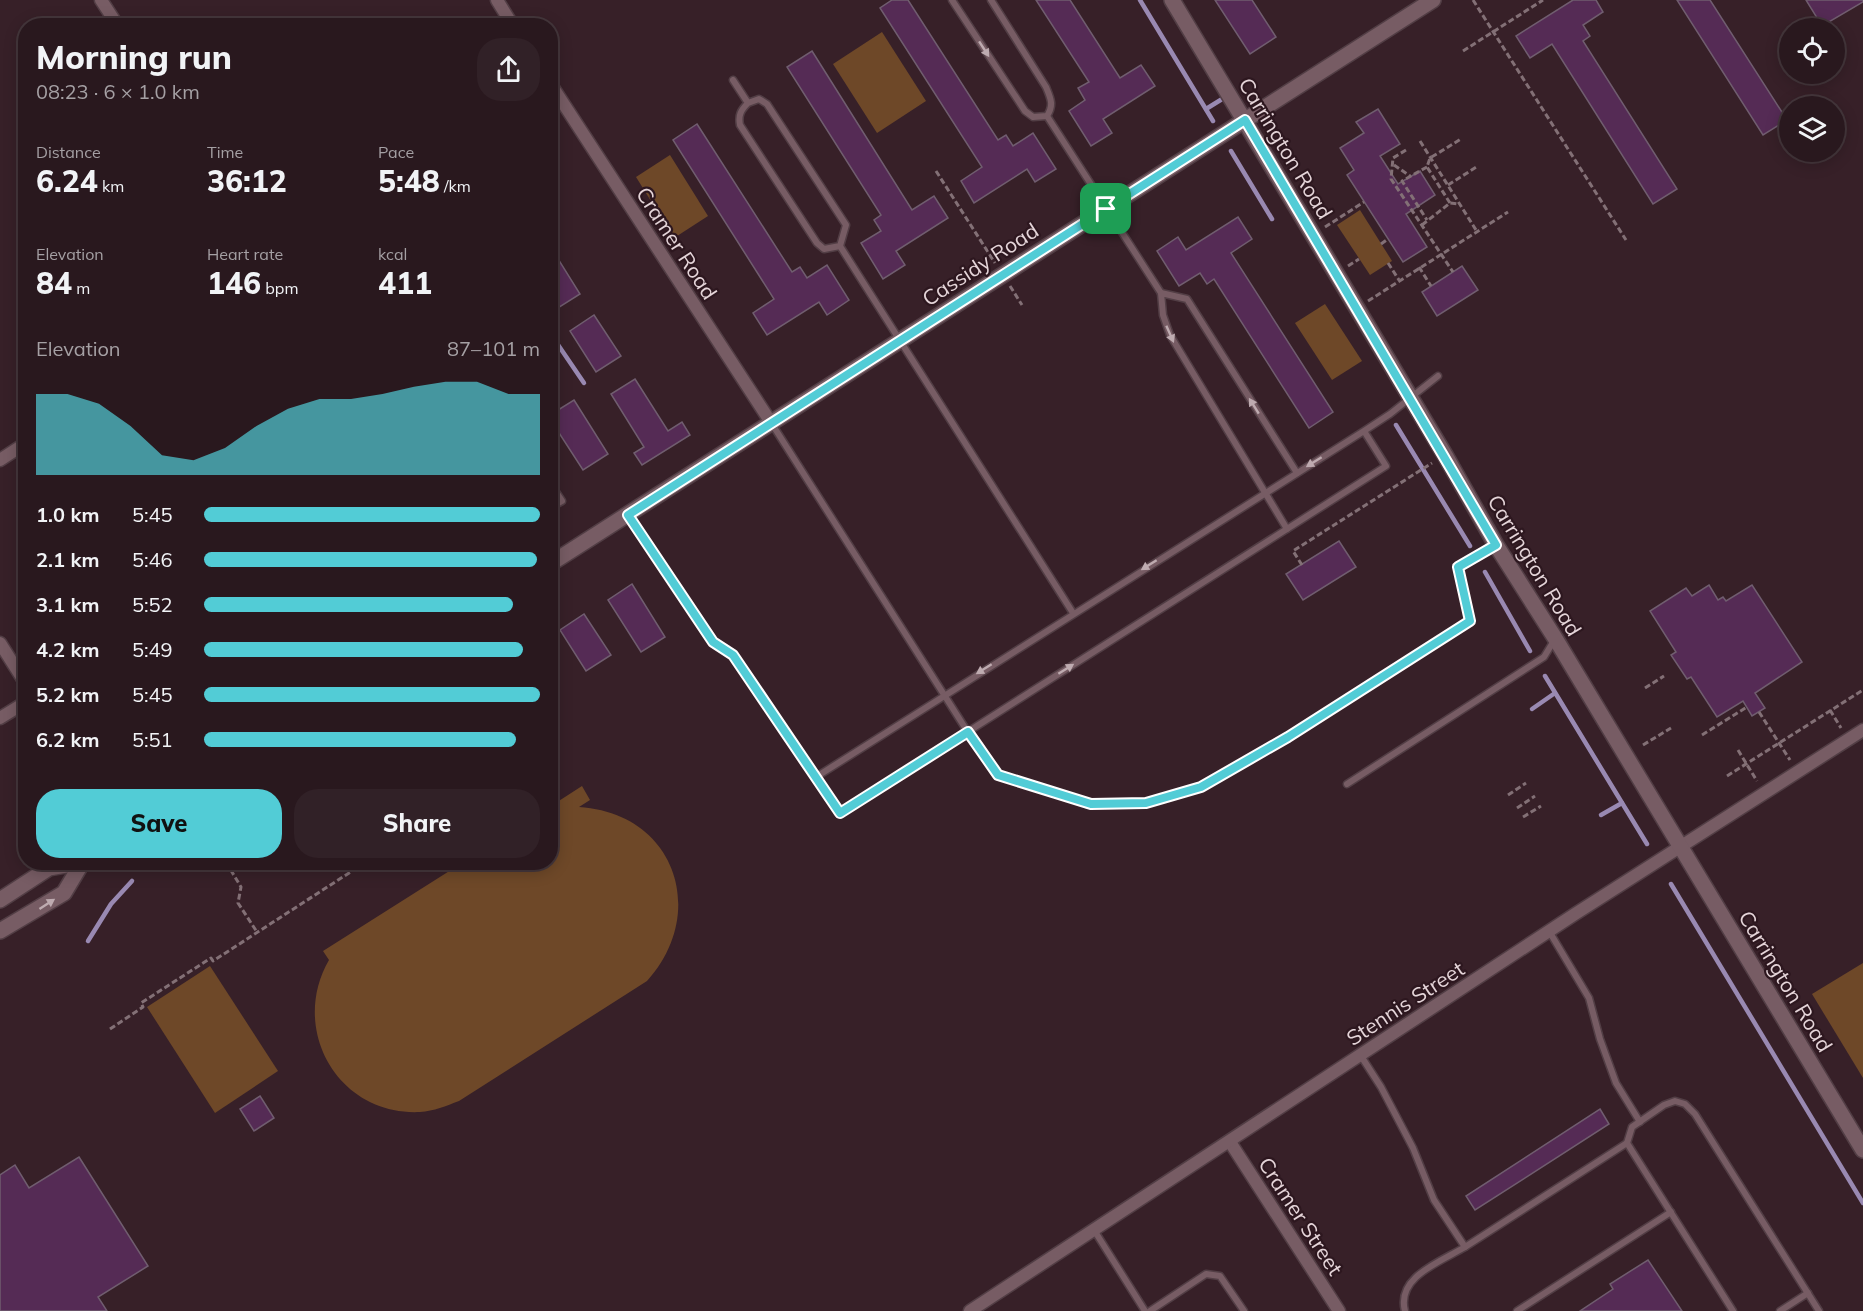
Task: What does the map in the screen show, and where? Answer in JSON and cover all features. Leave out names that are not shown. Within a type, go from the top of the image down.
[{"type":"street","points":[[101,0],[113,18]]},
{"type":"street","points":[[497,0],[508,18]]},
{"type":"street","name":"Carrington Road","points":[[1172,0],[1496,545],[1555,638],[1863,1150]]},
{"type":"street","name":"Cassidy Road","points":[[558,559],[1433,0]]},
{"type":"street","name":"Cramer Road","points":[[558,95],[772,424]]},
{"type":"street","points":[[0,460],[18,448]]},
{"type":"street","points":[[0,644],[18,672]]},
{"type":"street","points":[[0,717],[18,707]]},
{"type":"street","name":"Stennis Street","points":[[970,1311],[1549,931],[1863,730]]},
{"type":"street","points":[[0,900],[46,870]]},
{"type":"street","points":[[0,931],[64,893],[78,870]]},
{"type":"street","name":"Cramer Street","points":[[1230,1142],[1339,1311]]},
{"type":"lane","points":[[952,0],[1025,111],[1034,117],[1047,116]]},
{"type":"lane","points":[[991,0],[1046,87],[1052,101],[1052,108],[1047,116]]},
{"type":"lane","points":[[733,80],[748,103]]},
{"type":"lane","points":[[840,246],[824,249],[817,243],[740,125],[741,110],[748,103],[759,99],[767,104],[846,225],[840,246],[1073,613]]},
{"type":"lane","points":[[1047,116],[1161,292],[1163,315],[1170,335],[1287,529]]},
{"type":"lane","points":[[1161,292],[1187,299],[1297,473]]},
{"type":"lane","points":[[816,777],[944,694],[1364,431],[1438,376]]},
{"type":"lane","points":[[772,424],[968,732],[998,775],[1091,804],[1146,803],[1201,787],[1288,737],[1470,621],[1458,567],[1496,545]]},
{"type":"lane","points":[[628,515],[713,642],[733,655],[840,813],[1386,466],[1364,431]]},
{"type":"lane","points":[[1347,784],[1544,657],[1555,638]]},
{"type":"lane","points":[[1549,931],[1589,998],[1600,1039],[1616,1083],[1640,1122]]},
{"type":"lane","points":[[1361,1056],[1382,1087],[1413,1148],[1434,1200],[1465,1247]]},
{"type":"lane","points":[[1405,1311],[1402,1301],[1404,1290],[1411,1280],[1627,1143],[1632,1127],[1664,1105],[1675,1101],[1685,1104],[1695,1114],[1819,1311]]},
{"type":"lane","points":[[1627,1143],[1733,1311]]},
{"type":"lane","points":[[1517,1311],[1671,1212]]},
{"type":"lane","points":[[1094,1230],[1148,1311],[1206,1274],[1220,1276],[1244,1311]]},
{"type":"lane","points":[[1779,1311],[1808,1293]]},
{"type":"path","points":[[1473,0],[1626,240]]},
{"type":"path","points":[[1463,51],[1543,0]]},
{"type":"path","points":[[1427,220],[1402,181],[1427,167],[1430,158],[1461,139]]},
{"type":"path","points":[[1420,141],[1476,230]]},
{"type":"path","points":[[1406,150],[1393,158],[1391,178],[1453,272]]},
{"type":"path","points":[[1394,164],[1410,176]]},
{"type":"path","points":[[1448,185],[1478,166]]},
{"type":"path","points":[[1427,167],[1450,203]]},
{"type":"path","points":[[936,171],[1022,305]]},
{"type":"path","points":[[1313,234],[1364,202]]},
{"type":"path","points":[[1422,225],[1450,203],[1459,204]]},
{"type":"path","points":[[1357,308],[1476,230],[1508,212]]},
{"type":"path","points":[[1381,244],[1388,239]]},
{"type":"path","points":[[1388,263],[1399,280]]},
{"type":"path","points":[[1419,267],[1431,286]]},
{"type":"path","points":[[1302,565],[1293,551],[1430,464]]},
{"type":"path","points":[[1645,688],[1664,676]]},
{"type":"path","points":[[1727,776],[1863,690]]},
{"type":"path","points":[[1702,735],[1747,707]]},
{"type":"path","points":[[1830,711],[1848,739]]},
{"type":"path","points":[[1759,712],[1798,771]]},
{"type":"path","points":[[1643,745],[1671,728]]},
{"type":"path","points":[[1738,750],[1765,793]]},
{"type":"path","points":[[1508,795],[1526,783]]},
{"type":"path","points":[[1517,808],[1535,796]]},
{"type":"path","points":[[1522,817],[1541,806]]},
{"type":"path","points":[[231,870],[241,887],[238,903],[257,932]]},
{"type":"path","points":[[110,1029],[143,1006],[141,1003],[211,958],[213,961],[354,870]]},
{"type":"shaded area","points":[[882,32],[926,101],[877,133],[833,64]]},
{"type":"shaded area","points":[[670,155],[708,216],[674,238],[636,177]]},
{"type":"shaded area","points":[[1360,210],[1392,261],[1370,275],[1337,225]]},
{"type":"shaded area","points":[[1325,304],[1362,361],[1332,380],[1295,323]]},
{"type":"shaded area","points":[[582,786],[590,800],[579,807],[612,813],[639,827],[659,846],[672,870],[678,897],[676,926],[666,954],[647,981],[459,1101],[420,1112],[391,1109],[366,1100],[345,1084],[329,1063],[319,1039],[315,1013],[318,987],[329,960],[323,951],[451,870],[558,870],[558,801]]},
{"type":"shaded area","points":[[1863,963],[1863,1078],[1812,994]]},
{"type":"shaded area","points":[[210,966],[278,1071],[215,1113],[147,1007]]},
{"type":"building","points":[[892,0],[908,0],[998,140],[1006,135],[1013,146],[1033,133],[1056,169],[1035,182],[1027,169],[974,203],[961,181],[982,167],[880,8]]},
{"type":"building","points":[[1036,0],[1070,0],[1120,78],[1141,65],[1155,86],[1103,119],[1112,133],[1091,146],[1069,111],[1085,100],[1078,88],[1089,82]]},
{"type":"building","points":[[1215,0],[1252,0],[1276,37],[1250,54]]},
{"type":"building","points":[[1573,0],[1596,0],[1603,12],[1583,25],[1590,36],[1583,41],[1677,189],[1653,204],[1552,44],[1530,58],[1516,36]]},
{"type":"building","points":[[1677,0],[1710,0],[1779,108],[1779,125],[1763,135]]},
{"type":"building","points":[[1806,0],[1863,0],[1836,18],[1817,18]]},
{"type":"building","points":[[812,51],[912,210],[934,196],[948,218],[896,251],[905,265],[883,279],[861,243],[881,231],[874,220],[881,215],[787,67]]},
{"type":"building","points":[[1378,109],[1400,144],[1380,156],[1398,184],[1420,171],[1435,195],[1406,214],[1427,247],[1403,262],[1347,175],[1354,170],[1340,148],[1364,133],[1356,122]]},
{"type":"building","points":[[697,124],[792,272],[800,267],[807,278],[827,265],[849,300],[827,315],[819,302],[767,335],[753,313],[774,299],[673,140]]},
{"type":"building","points":[[1238,217],[1252,239],[1231,253],[1333,412],[1309,428],[1214,279],[1207,284],[1200,273],[1179,286],[1157,251],[1178,237],[1186,250]]},
{"type":"building","points":[[558,259],[580,294],[558,308]]},
{"type":"building","points":[[1462,266],[1478,290],[1437,316],[1422,292]]},
{"type":"building","points":[[594,315],[621,356],[596,372],[570,331]]},
{"type":"building","points":[[635,379],[668,431],[682,422],[690,435],[642,465],[634,453],[644,447],[611,394]]},
{"type":"building","points":[[574,400],[608,454],[583,470],[558,431],[558,410]]},
{"type":"building","points":[[1339,541],[1356,567],[1303,600],[1286,574]]},
{"type":"building","points":[[632,584],[665,637],[641,652],[608,600]]},
{"type":"building","points":[[1709,585],[1718,600],[1723,597],[1726,601],[1752,585],[1802,662],[1755,693],[1765,708],[1752,716],[1743,701],[1717,717],[1691,677],[1687,679],[1671,655],[1676,652],[1650,611],[1686,588],[1692,596]]},
{"type":"building","points":[[584,614],[611,655],[586,671],[560,630]]},
{"type":"building","points":[[260,1096],[274,1118],[254,1131],[240,1109]]},
{"type":"building","points":[[1600,1109],[1609,1124],[1475,1210],[1466,1196]]},
{"type":"building","points":[[79,1157],[148,1266],[98,1297],[107,1311],[0,1311],[0,1175],[15,1165],[29,1188]]},
{"type":"building","points":[[1648,1260],[1682,1311],[1580,1311],[1613,1289],[1610,1284]]},
{"type":"waterway","points":[[1140,0],[1213,121]]},
{"type":"waterway","points":[[1206,109],[1227,96]]},
{"type":"waterway","points":[[1231,151],[1272,219]]},
{"type":"waterway","points":[[558,345],[584,383]]},
{"type":"waterway","points":[[1396,425],[1470,546]]},
{"type":"waterway","points":[[1485,572],[1530,651]]},
{"type":"waterway","points":[[1545,676],[1647,844]]},
{"type":"waterway","points":[[1532,709],[1555,693]]},
{"type":"waterway","points":[[1601,815],[1622,803]]},
{"type":"waterway","points":[[88,941],[111,904],[132,881]]},
{"type":"waterway","points":[[1671,884],[1863,1203]]},
{"type":"route","points":[[1245,120],[1445,455],[1496,545],[1458,567],[1470,621],[1288,737],[1201,787],[1146,803],[1091,804],[998,775],[968,732],[840,813],[733,655],[713,642],[628,515],[1106,209],[1245,120]]}]
